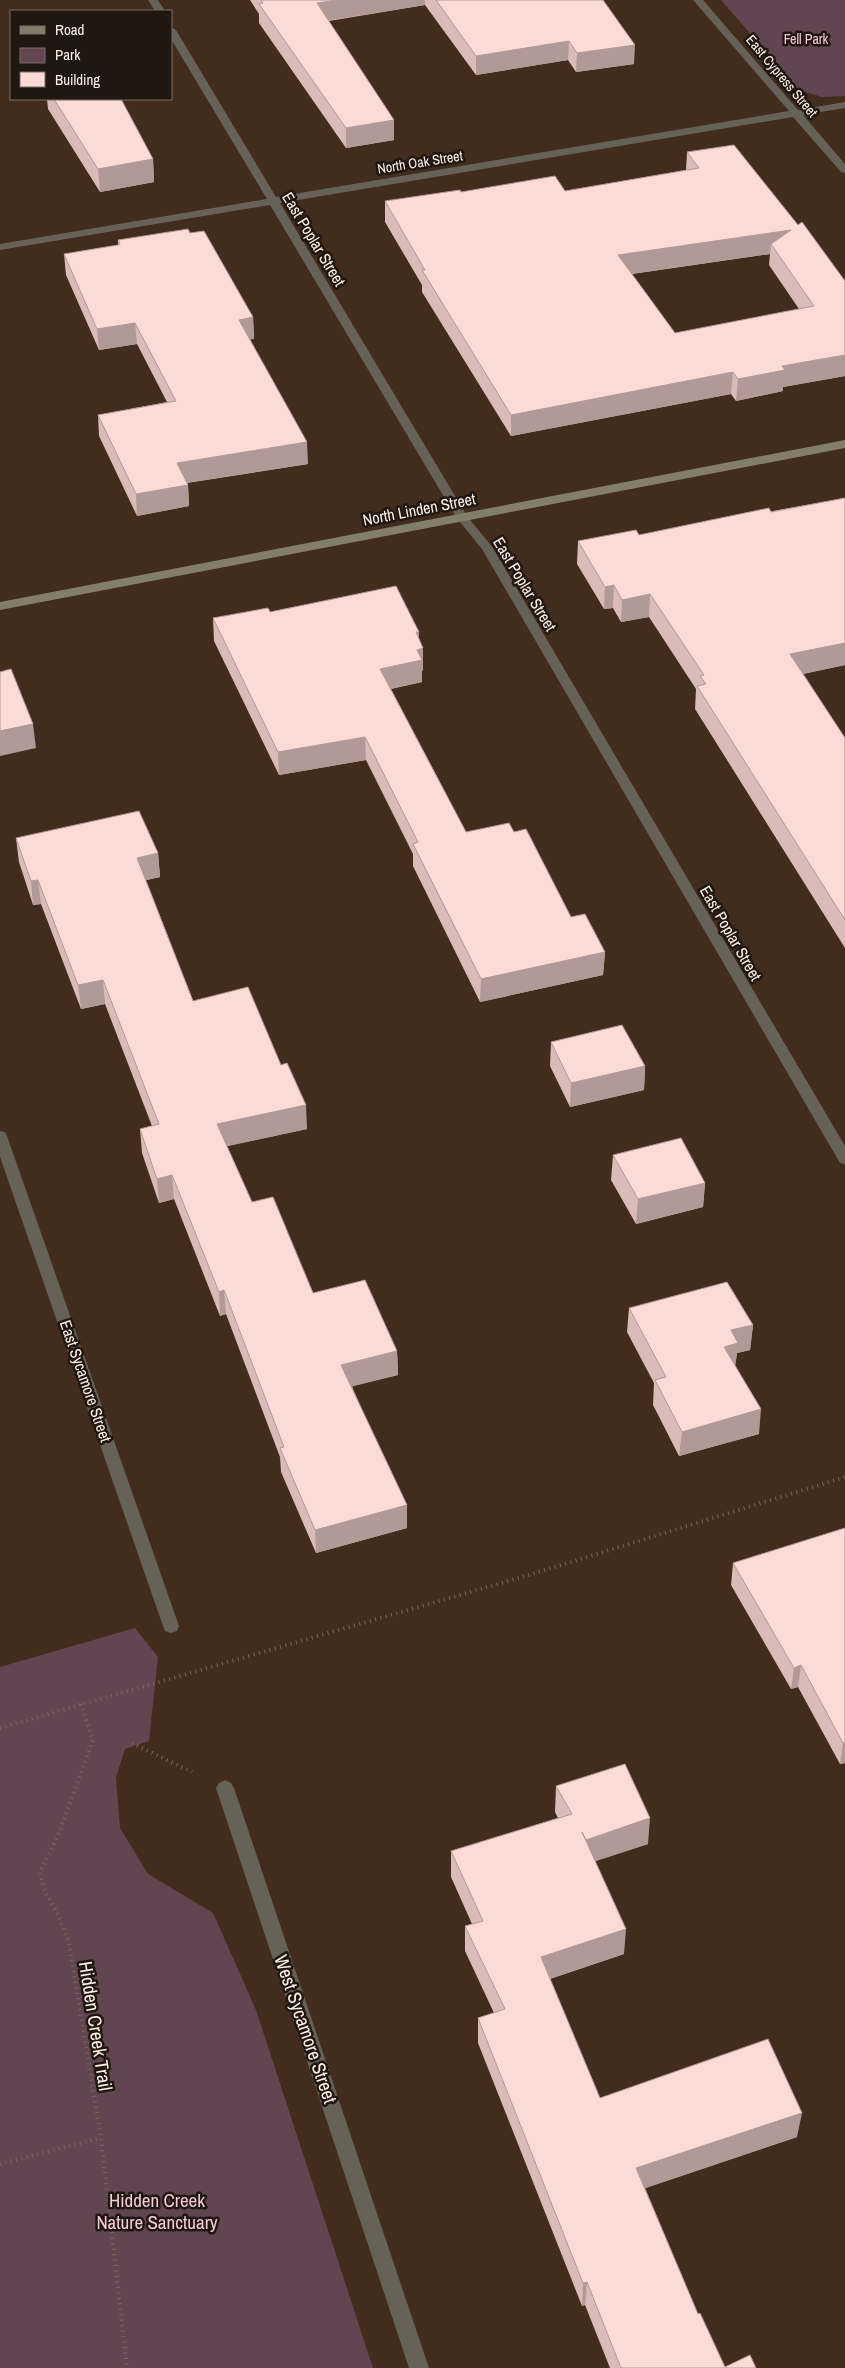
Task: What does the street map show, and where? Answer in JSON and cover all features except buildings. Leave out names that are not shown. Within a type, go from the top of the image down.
[{"type":"main road","name":"North Linden Street","points":[[0,606],[845,444]]},
{"type":"street","name":"East Cypress Street","points":[[698,0],[845,170]]},
{"type":"street","name":"East Poplar Street","points":[[172,32],[462,517],[487,548],[845,1159]]},
{"type":"street","name":"North Oak Street","points":[[0,247],[845,105]]},
{"type":"street","name":"East Sycamore Street","points":[[0,1136],[171,1626]]},
{"type":"street","name":"West Sycamore Street","points":[[225,1788],[419,2368]]},
{"type":"path","points":[[0,1728],[81,1704],[224,1666],[673,1533],[845,1477]]},
{"type":"path","name":"Hidden Creek Trail","points":[[81,1704],[93,1740],[59,1833],[40,1872],[45,1892],[57,1912],[69,1943],[101,2138],[127,2368]]},
{"type":"path","points":[[132,1743],[225,1788]]},
{"type":"path","points":[[0,2164],[101,2138]]},
{"type":"green space","name":"Fell Park","points":[[721,0],[845,0],[845,96],[822,97],[799,90]]},
{"type":"green space","name":"Hidden Creek Nature Sanctuary","points":[[135,1628],[158,1657],[149,1741],[125,1749],[116,1777],[120,1828],[148,1874],[213,1913],[256,2010],[373,2368],[0,2368],[0,1667]]}]
